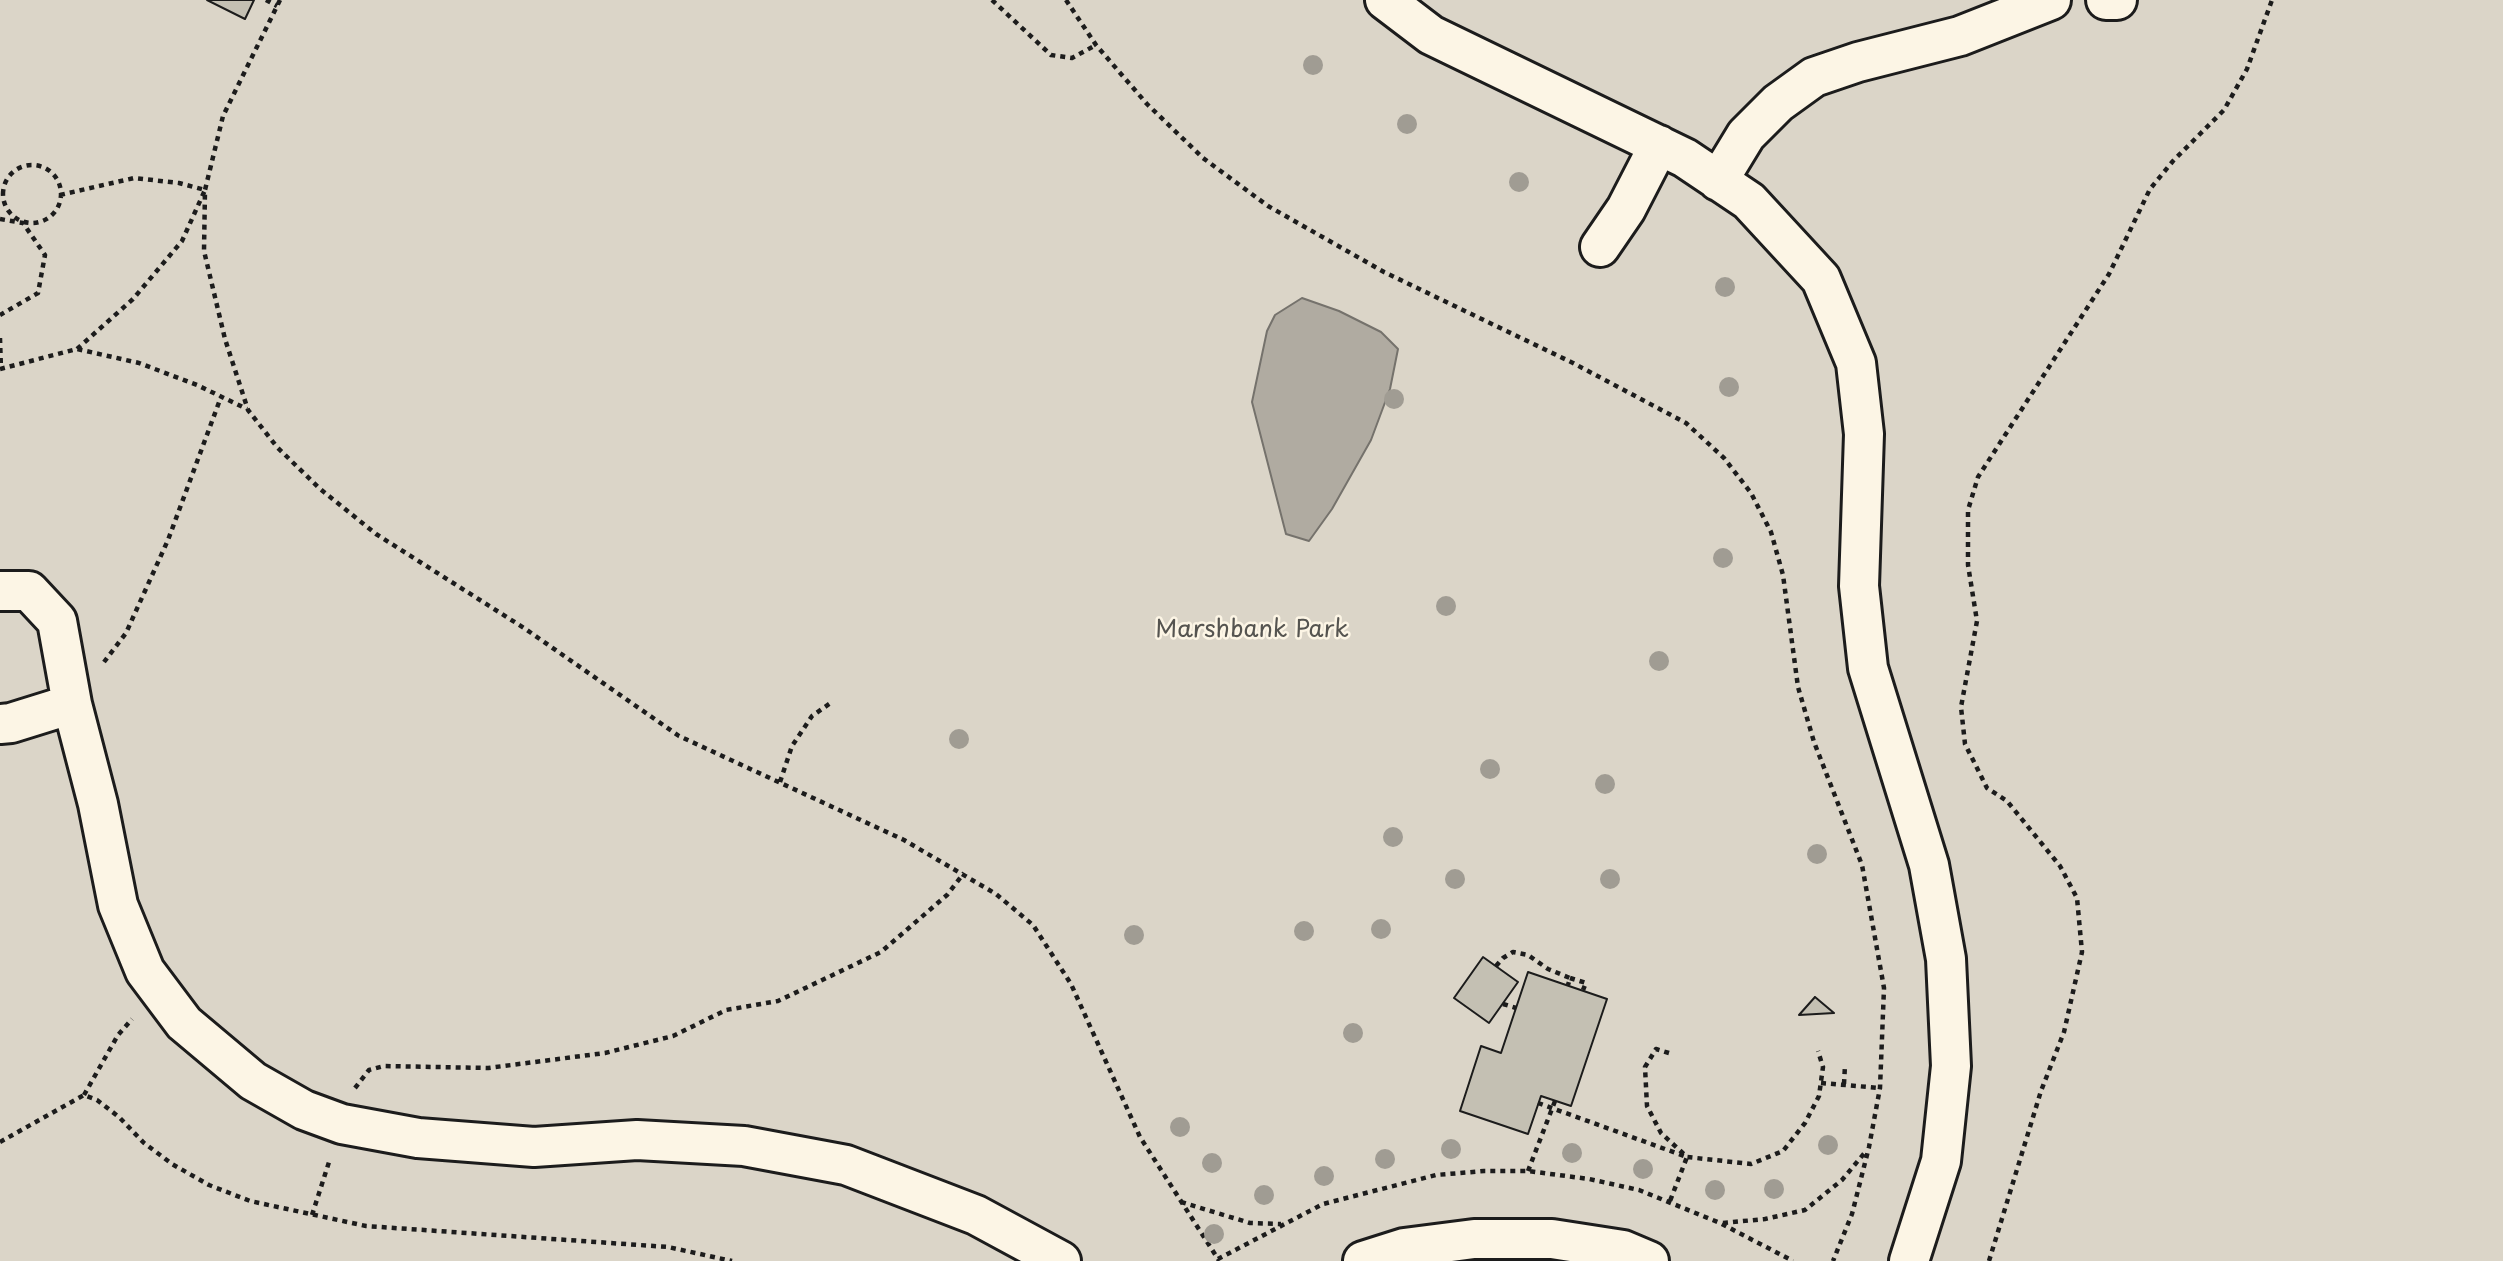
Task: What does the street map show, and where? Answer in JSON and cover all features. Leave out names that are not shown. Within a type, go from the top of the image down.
[{"type":"lane","points":[[1385,0],[1431,35],[1659,145],[1749,201],[1821,279],[1856,363],[1864,434],[1859,586],[1868,668],[1929,865],[1946,959],[1951,1066],[1941,1161],[1909,1261]]},
{"type":"lane","points":[[1718,181],[1746,135],[1778,103],[1814,77],[1858,62],[1960,36],[2051,0]]},
{"type":"lane","points":[[2106,0],[2117,0]]},
{"type":"lane","points":[[1600,247],[1626,209],[1659,145]]},
{"type":"lane","points":[[0,591],[29,592],[57,621],[72,704],[98,804],[118,905],[145,971],[184,1023],[253,1081],[304,1110],[342,1124],[418,1138],[534,1147],[636,1140],[744,1146],[846,1166],[976,1214],[1061,1261]]},
{"type":"lane","points":[[0,724],[72,704]]},
{"type":"lane","points":[[1363,1261],[1404,1248],[1474,1239],[1552,1238],[1623,1250],[1649,1261]]},
{"type":"path","points":[[0,338],[1,369],[77,349],[133,299],[182,241],[205,190],[223,116],[278,3],[266,0]]},
{"type":"path","points":[[992,0],[1051,55],[1072,58],[1096,45]]},
{"type":"path","points":[[1066,0],[1096,45],[1147,104],[1203,158],[1268,206],[1384,272],[1573,363],[1686,423],[1724,458],[1751,493],[1771,531],[1783,575],[1798,687],[1807,720],[1862,865],[1875,923],[1884,988],[1880,1088],[1869,1147],[1852,1214],[1833,1261]]},
{"type":"path","points":[[1989,1261],[2041,1091],[2064,1032],[2082,952],[2077,898],[2060,866],[2007,801],[1987,788],[1965,744],[1961,707],[1977,621],[1968,565],[1968,510],[1978,477],[2109,274],[2150,189],[2173,160],[2224,110],[2247,69],[2273,0]]},
{"type":"path","points":[[0,219],[23,223],[47,221],[61,203],[60,180],[41,164],[18,167],[3,185],[5,208],[23,223],[45,255],[38,293],[0,315]]},
{"type":"path","points":[[60,195],[134,177],[179,183],[205,190]]},
{"type":"path","points":[[205,190],[204,251],[225,339],[248,410],[277,447],[319,488],[376,534],[524,628],[679,736],[904,840],[996,894],[1032,925],[1071,984],[1140,1137],[1218,1260],[1323,1204],[1436,1175],[1528,1171],[1589,1179],[1639,1190],[1720,1223],[1793,1261]]},
{"type":"path","points":[[77,349],[139,363],[248,410]]},
{"type":"path","points":[[72,704],[126,633],[169,540],[221,397]]},
{"type":"path","points":[[780,782],[792,746],[811,716],[832,702]]},
{"type":"path","points":[[312,1215],[358,1081],[369,1070],[415,1065],[488,1068],[605,1054],[673,1036],[726,1010],[778,1000],[881,952],[947,895],[964,873]]},
{"type":"path","points":[[1496,966],[1513,952],[1528,955],[1548,969],[1586,983],[1583,990]]},
{"type":"path","points":[[1568,985],[1570,978]]},
{"type":"path","points":[[0,1142],[84,1095],[118,1035],[159,989]]},
{"type":"path","points":[[1503,1004],[1516,1008]]},
{"type":"path","points":[[1669,1053],[1656,1049],[1645,1067],[1647,1107],[1661,1133],[1687,1157]]},
{"type":"path","points":[[1538,1103],[1687,1157],[1751,1164],[1783,1151],[1805,1123],[1819,1096],[1823,1067],[1818,1051]]},
{"type":"path","points":[[1844,1084],[1845,1065]]},
{"type":"path","points":[[1821,1083],[1880,1088]]},
{"type":"path","points":[[84,1095],[97,1100],[119,1117],[145,1143],[172,1164],[209,1185],[250,1201],[312,1215],[408,1231],[560,1237],[668,1247],[732,1261]]},
{"type":"path","points":[[1528,1171],[1555,1101]]},
{"type":"path","points":[[1720,1223],[1765,1219],[1805,1210],[1842,1180],[1869,1147]]},
{"type":"path","points":[[1670,1201],[1687,1157]]},
{"type":"path","points":[[1180,1202],[1250,1223],[1282,1224]]},
{"type":"green space","name":"Marshbank Park","points":[[0,0],[2503,0],[2503,1261],[0,1261]]},
{"type":"shaded area","points":[[1302,298],[1339,311],[1381,332],[1398,349],[1390,389],[1371,440],[1332,509],[1309,541],[1286,534],[1252,402],[1267,331],[1275,315]]},
{"type":"building","points":[[207,0],[254,0],[245,19]]},
{"type":"building","points":[[1483,957],[1518,982],[1489,1023],[1454,998]]},
{"type":"building","points":[[1528,972],[1607,999],[1571,1106],[1541,1096],[1528,1134],[1460,1111],[1481,1046],[1501,1053]]},
{"type":"building","points":[[1815,997],[1834,1013],[1799,1015]]}]
